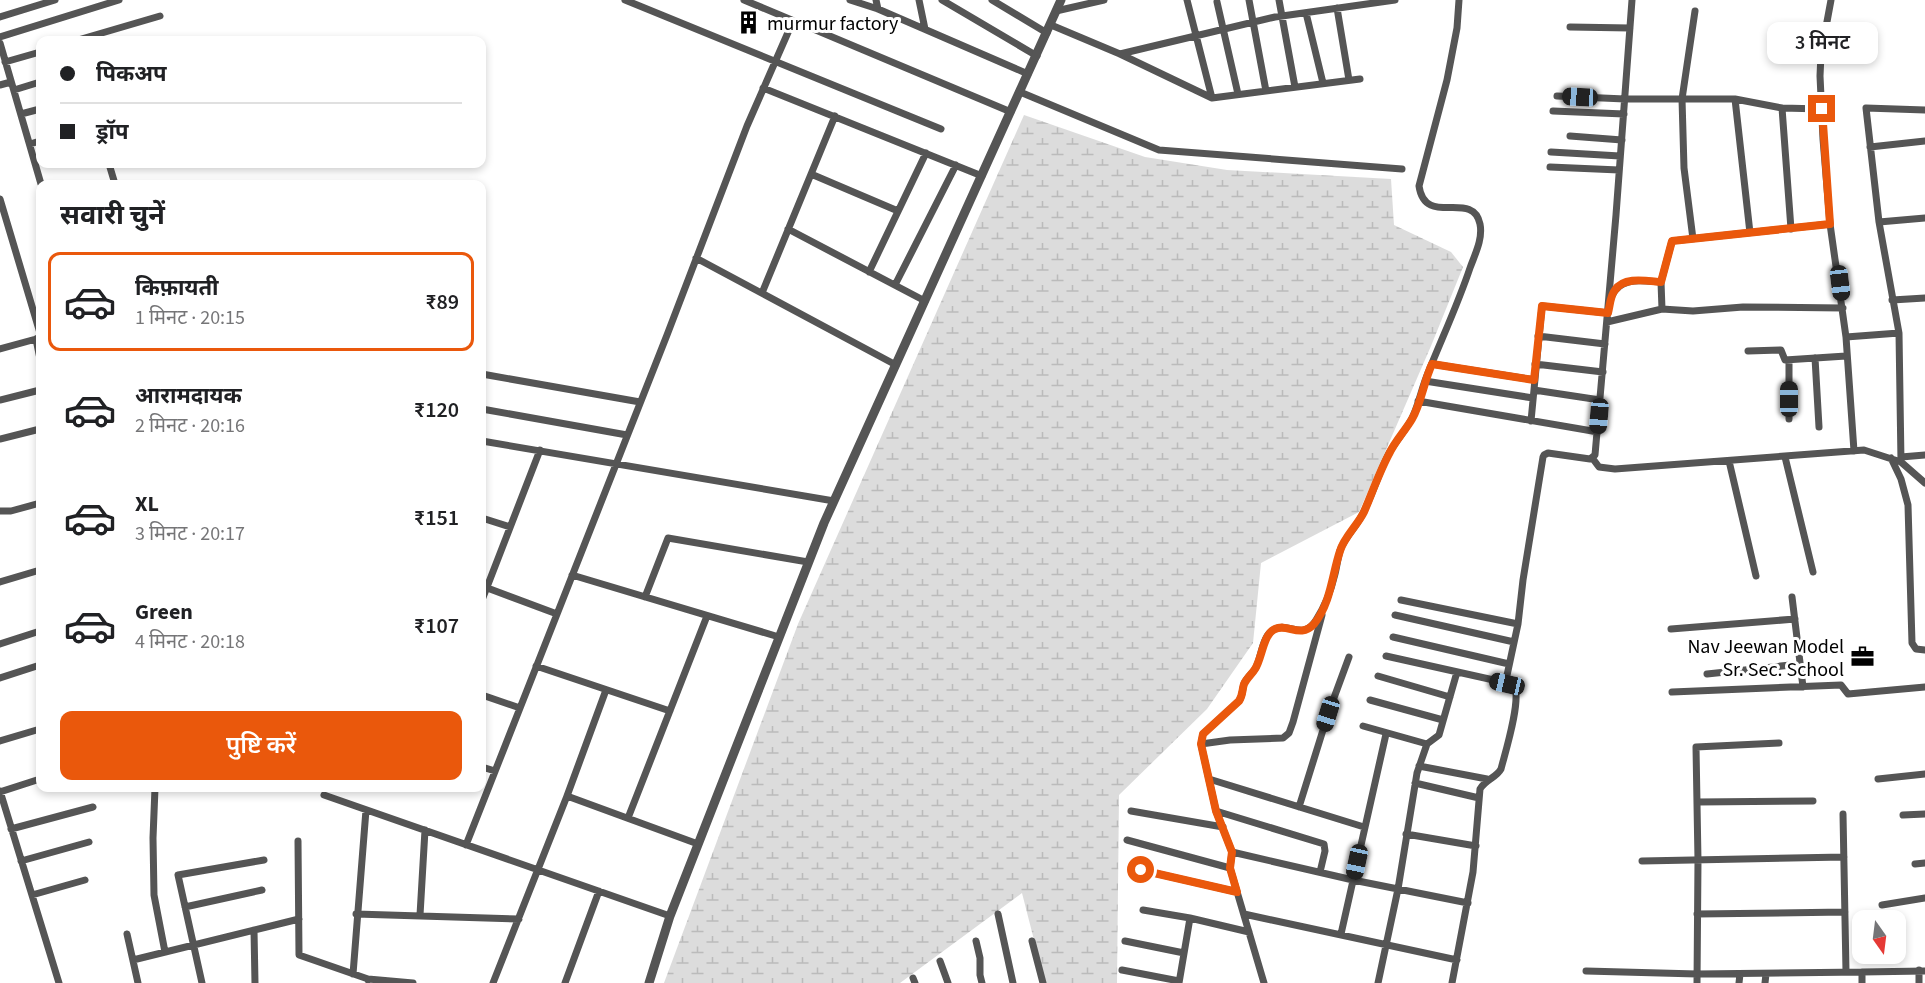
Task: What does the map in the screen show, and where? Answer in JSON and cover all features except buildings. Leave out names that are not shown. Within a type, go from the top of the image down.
[{"type":"street","points":[[0,17],[55,0]]},
{"type":"street","points":[[0,37],[119,0]]},
{"type":"street","points":[[625,0],[942,129]]},
{"type":"street","points":[[744,0],[1011,112]]},
{"type":"street","points":[[850,0],[878,9],[1028,74]]},
{"type":"street","points":[[876,0],[878,9]]},
{"type":"street","points":[[919,0],[925,29]]},
{"type":"street","points":[[942,0],[1037,56]]},
{"type":"street","points":[[992,0],[1049,29],[1120,54],[1212,98],[1360,79]]},
{"type":"street","points":[[649,983],[670,916],[808,562],[1037,56],[1058,4],[1104,0]]},
{"type":"street","points":[[1187,0],[1212,98]]},
{"type":"street","points":[[1249,0],[1266,91]]},
{"type":"street","points":[[1280,0],[1294,87]]},
{"type":"street","points":[[1120,54],[1283,16],[1395,0]]},
{"type":"street","points":[[1201,744],[1230,740],[1283,738],[1289,733],[1343,545],[1357,525],[1390,452],[1412,419],[1425,381],[1455,311],[1481,236],[1480,222],[1474,212],[1465,208],[1435,208],[1428,204],[1421,197],[1419,186],[1447,80],[1457,28],[1459,0]]},
{"type":"street","points":[[1593,459],[1598,432],[1632,0]]},
{"type":"street","points":[[1831,0],[1821,54],[1820,76],[1830,224],[1846,336],[1854,451]]},
{"type":"street","points":[[1217,2],[1238,94]]},
{"type":"street","points":[[1337,8],[1349,80]]},
{"type":"street","points":[[1693,238],[1684,168],[1682,99],[1695,11]]},
{"type":"street","points":[[1306,13],[1323,83]]},
{"type":"street","points":[[92,36],[160,16]]},
{"type":"street","points":[[466,844],[763,88],[793,21]]},
{"type":"street","points":[[1570,27],[1630,28]]},
{"type":"street","points":[[0,44],[36,166]]},
{"type":"street","points":[[5,62],[36,53]]},
{"type":"street","points":[[0,85],[13,86],[36,83]]},
{"type":"street","points":[[763,88],[982,176]]},
{"type":"street","points":[[1020,92],[1159,150],[1401,169]]},
{"type":"street","points":[[1557,96],[1625,99],[1734,99],[1782,108],[1822,109]]},
{"type":"street","points":[[1734,99],[1750,233]]},
{"type":"street","points":[[1782,108],[1791,228]]},
{"type":"street","points":[[1925,110],[1866,108],[1879,222],[1899,333],[1901,459],[1925,483]]},
{"type":"street","points":[[21,114],[36,110]]},
{"type":"street","points":[[1552,111],[1624,114]]},
{"type":"street","points":[[762,293],[835,116]]},
{"type":"street","points":[[1570,136],[1622,140]]},
{"type":"street","points":[[1870,147],[1925,141]]},
{"type":"street","points":[[30,144],[36,142]]},
{"type":"street","points":[[1551,152],[1620,156]]},
{"type":"street","points":[[869,272],[926,153]]},
{"type":"street","points":[[895,285],[956,165]]},
{"type":"street","points":[[1550,167],[1619,170]]},
{"type":"street","points":[[811,174],[898,211]]},
{"type":"street","points":[[0,199],[36,326]]},
{"type":"street","points":[[1879,222],[1925,218]]},
{"type":"street","points":[[1662,309],[1661,282],[1672,241],[1830,224]]},
{"type":"street","points":[[788,229],[925,301]]},
{"type":"street","points":[[696,258],[896,365]]},
{"type":"street","points":[[1608,313],[1615,290],[1622,283],[1637,280],[1661,282]]},
{"type":"street","points":[[1892,300],[1925,298]]},
{"type":"street","points":[[1531,421],[1542,306],[1608,313]]},
{"type":"street","points":[[1607,322],[1662,309],[1693,311],[1743,307],[1843,308]]},
{"type":"street","points":[[1846,336],[1899,333]]},
{"type":"street","points":[[1538,336],[1605,344]]},
{"type":"street","points":[[0,349],[36,338]]},
{"type":"street","points":[[1748,351],[1781,350],[1785,360],[1846,356]]},
{"type":"street","points":[[1815,358],[1819,427]]},
{"type":"street","points":[[1789,360],[1789,419]]},
{"type":"street","points":[[1432,364],[1534,380]]},
{"type":"street","points":[[1535,364],[1603,372]]},
{"type":"street","points":[[486,375],[640,402]]},
{"type":"street","points":[[1425,381],[1600,400]]},
{"type":"street","points":[[0,400],[36,391]]},
{"type":"street","points":[[1418,401],[1598,432]]},
{"type":"street","points":[[486,410],[627,435]]},
{"type":"street","points":[[0,439],[36,430]]},
{"type":"street","points":[[486,442],[834,501]]},
{"type":"street","points":[[486,582],[540,450]]},
{"type":"street","points":[[1593,459],[1599,467],[1615,469],[1864,450],[1901,459],[1925,455]]},
{"type":"street","points":[[1507,684],[1544,454],[1593,459]]},
{"type":"street","points":[[1785,457],[1813,572]]},
{"type":"street","points":[[1891,458],[1908,505],[1912,644],[1916,649],[1925,650]]},
{"type":"street","points":[[1729,461],[1756,576]]},
{"type":"street","points":[[0,511],[11,511],[36,504]]},
{"type":"street","points":[[486,519],[510,527]]},
{"type":"street","points":[[645,597],[668,538],[808,562]]},
{"type":"street","points":[[0,582],[36,571]]},
{"type":"street","points":[[572,575],[779,637]]},
{"type":"street","points":[[486,588],[557,614]]},
{"type":"street","points":[[1792,597],[1803,687]]},
{"type":"street","points":[[1401,600],[1518,624]]},
{"type":"street","points":[[1264,983],[1230,868],[1232,852],[1216,811],[1201,744],[1203,734],[1232,709],[1242,697],[1244,684],[1255,669],[1265,641],[1271,632],[1275,629],[1285,628],[1296,631],[1309,628],[1314,624],[1325,604]]},
{"type":"street","points":[[1395,615],[1514,642]]},
{"type":"street","points":[[628,818],[707,616]]},
{"type":"street","points":[[1671,629],[1795,619]]},
{"type":"street","points":[[0,644],[36,632]]},
{"type":"street","points":[[1393,637],[1509,664]]},
{"type":"street","points":[[1386,656],[1507,684],[1514,686],[1517,693],[1501,769],[1498,774],[1487,779],[1480,789],[1476,846],[1468,903],[1452,983]]},
{"type":"street","points":[[1299,807],[1328,714],[1349,657]]},
{"type":"street","points":[[1707,674],[1800,664]]},
{"type":"street","points":[[0,678],[36,666]]},
{"type":"street","points":[[536,666],[670,711]]},
{"type":"street","points":[[1378,983],[1398,889],[1419,766],[1427,744],[1439,735],[1457,672]]},
{"type":"street","points":[[1378,676],[1450,697]]},
{"type":"street","points":[[1672,692],[1841,685],[1848,694],[1925,687]]},
{"type":"street","points":[[494,983],[606,690]]},
{"type":"street","points":[[486,696],[520,708]]},
{"type":"street","points":[[1370,700],[1443,720]]},
{"type":"street","points":[[1363,726],[1427,744]]},
{"type":"street","points":[[0,741],[36,730]]},
{"type":"street","points":[[1341,934],[1386,734]]},
{"type":"street","points":[[1697,983],[1696,747],[1779,743]]},
{"type":"street","points":[[1419,766],[1487,779]]},
{"type":"street","points":[[486,768],[495,771]]},
{"type":"street","points":[[1878,779],[1925,774]]},
{"type":"street","points":[[1209,779],[1364,827]]},
{"type":"street","points":[[36,780],[0,792],[59,983]]},
{"type":"street","points":[[1415,783],[1479,798]]},
{"type":"street","points":[[155,792],[154,895],[165,952]]},
{"type":"street","points":[[324,795],[670,916]]},
{"type":"street","points":[[567,796],[698,844]]},
{"type":"street","points":[[1698,802],[1813,801]]},
{"type":"street","points":[[11,829],[93,807]]},
{"type":"street","points":[[353,974],[366,810]]},
{"type":"street","points":[[1131,811],[1222,827]]},
{"type":"street","points":[[1216,811],[1324,844],[1325,851],[1320,872]]},
{"type":"street","points":[[1844,814],[1846,972]]},
{"type":"street","points":[[1903,815],[1925,814]]},
{"type":"street","points":[[420,915],[425,830]]},
{"type":"street","points":[[1406,834],[1476,846]]},
{"type":"street","points":[[1127,840],[1230,868]]},
{"type":"street","points":[[298,841],[299,955],[368,981],[413,983]]},
{"type":"street","points":[[21,861],[89,842]]},
{"type":"street","points":[[1232,852],[1353,880],[1468,903]]},
{"type":"street","points":[[1642,861],[1844,857]]},
{"type":"street","points":[[202,983],[178,875],[264,860]]},
{"type":"street","points":[[1915,864],[1925,862]]},
{"type":"street","points":[[1141,870],[1237,892]]},
{"type":"street","points":[[32,895],[85,880]]},
{"type":"street","points":[[185,907],[262,890]]},
{"type":"street","points":[[565,983],[599,891]]},
{"type":"street","points":[[1882,904],[1925,898]]},
{"type":"street","points":[[1143,910],[1249,932]]},
{"type":"street","points":[[1697,914],[1845,912]]},
{"type":"street","points":[[356,914],[519,919]]},
{"type":"street","points":[[998,914],[1013,983]]},
{"type":"street","points":[[1244,914],[1457,960]]},
{"type":"street","points":[[1122,970],[1179,982],[1190,918]]},
{"type":"street","points":[[133,960],[299,919]]},
{"type":"street","points":[[254,930],[255,983]]},
{"type":"street","points":[[127,934],[138,983]]},
{"type":"street","points":[[976,941],[982,983]]},
{"type":"street","points":[[1032,941],[1043,983]]},
{"type":"street","points":[[1125,941],[1184,953]]},
{"type":"street","points":[[940,961],[948,983]]},
{"type":"street","points":[[1586,971],[1804,974],[1922,970],[1919,983]]},
{"type":"street","points":[[1862,972],[1862,983]]},
{"type":"street","points":[[1739,983],[1740,974]]},
{"type":"street","points":[[1766,974],[1766,983]]},
{"type":"street","points":[[1804,974],[1804,983]]},
{"type":"green space","points":[[1024,115],[1145,157],[1227,170],[1391,179],[1394,225],[1451,252],[1463,267],[1359,512],[1261,563],[1253,643],[1207,709],[1119,795],[1117,983],[1045,983],[1022,893],[900,983],[664,983],[798,624]]},
{"type":"place","name":"murmur factory","points":[[749,23]]},
{"type":"place","name":"Nav Jeewan Model Sr. Sec. School","points":[[1862,657]]},
{"type":"route","points":[[1141,870],[1237,892],[1230,868],[1232,852],[1216,811],[1201,744],[1203,734],[1232,709],[1242,697],[1244,684],[1255,669],[1265,641],[1271,632],[1285,628],[1303,631],[1314,624],[1325,604],[1345,540],[1363,514],[1390,452],[1412,419],[1432,364],[1534,380],[1542,306],[1608,313],[1612,295],[1622,283],[1637,280],[1661,282],[1672,241],[1830,224],[1822,109]]}]
